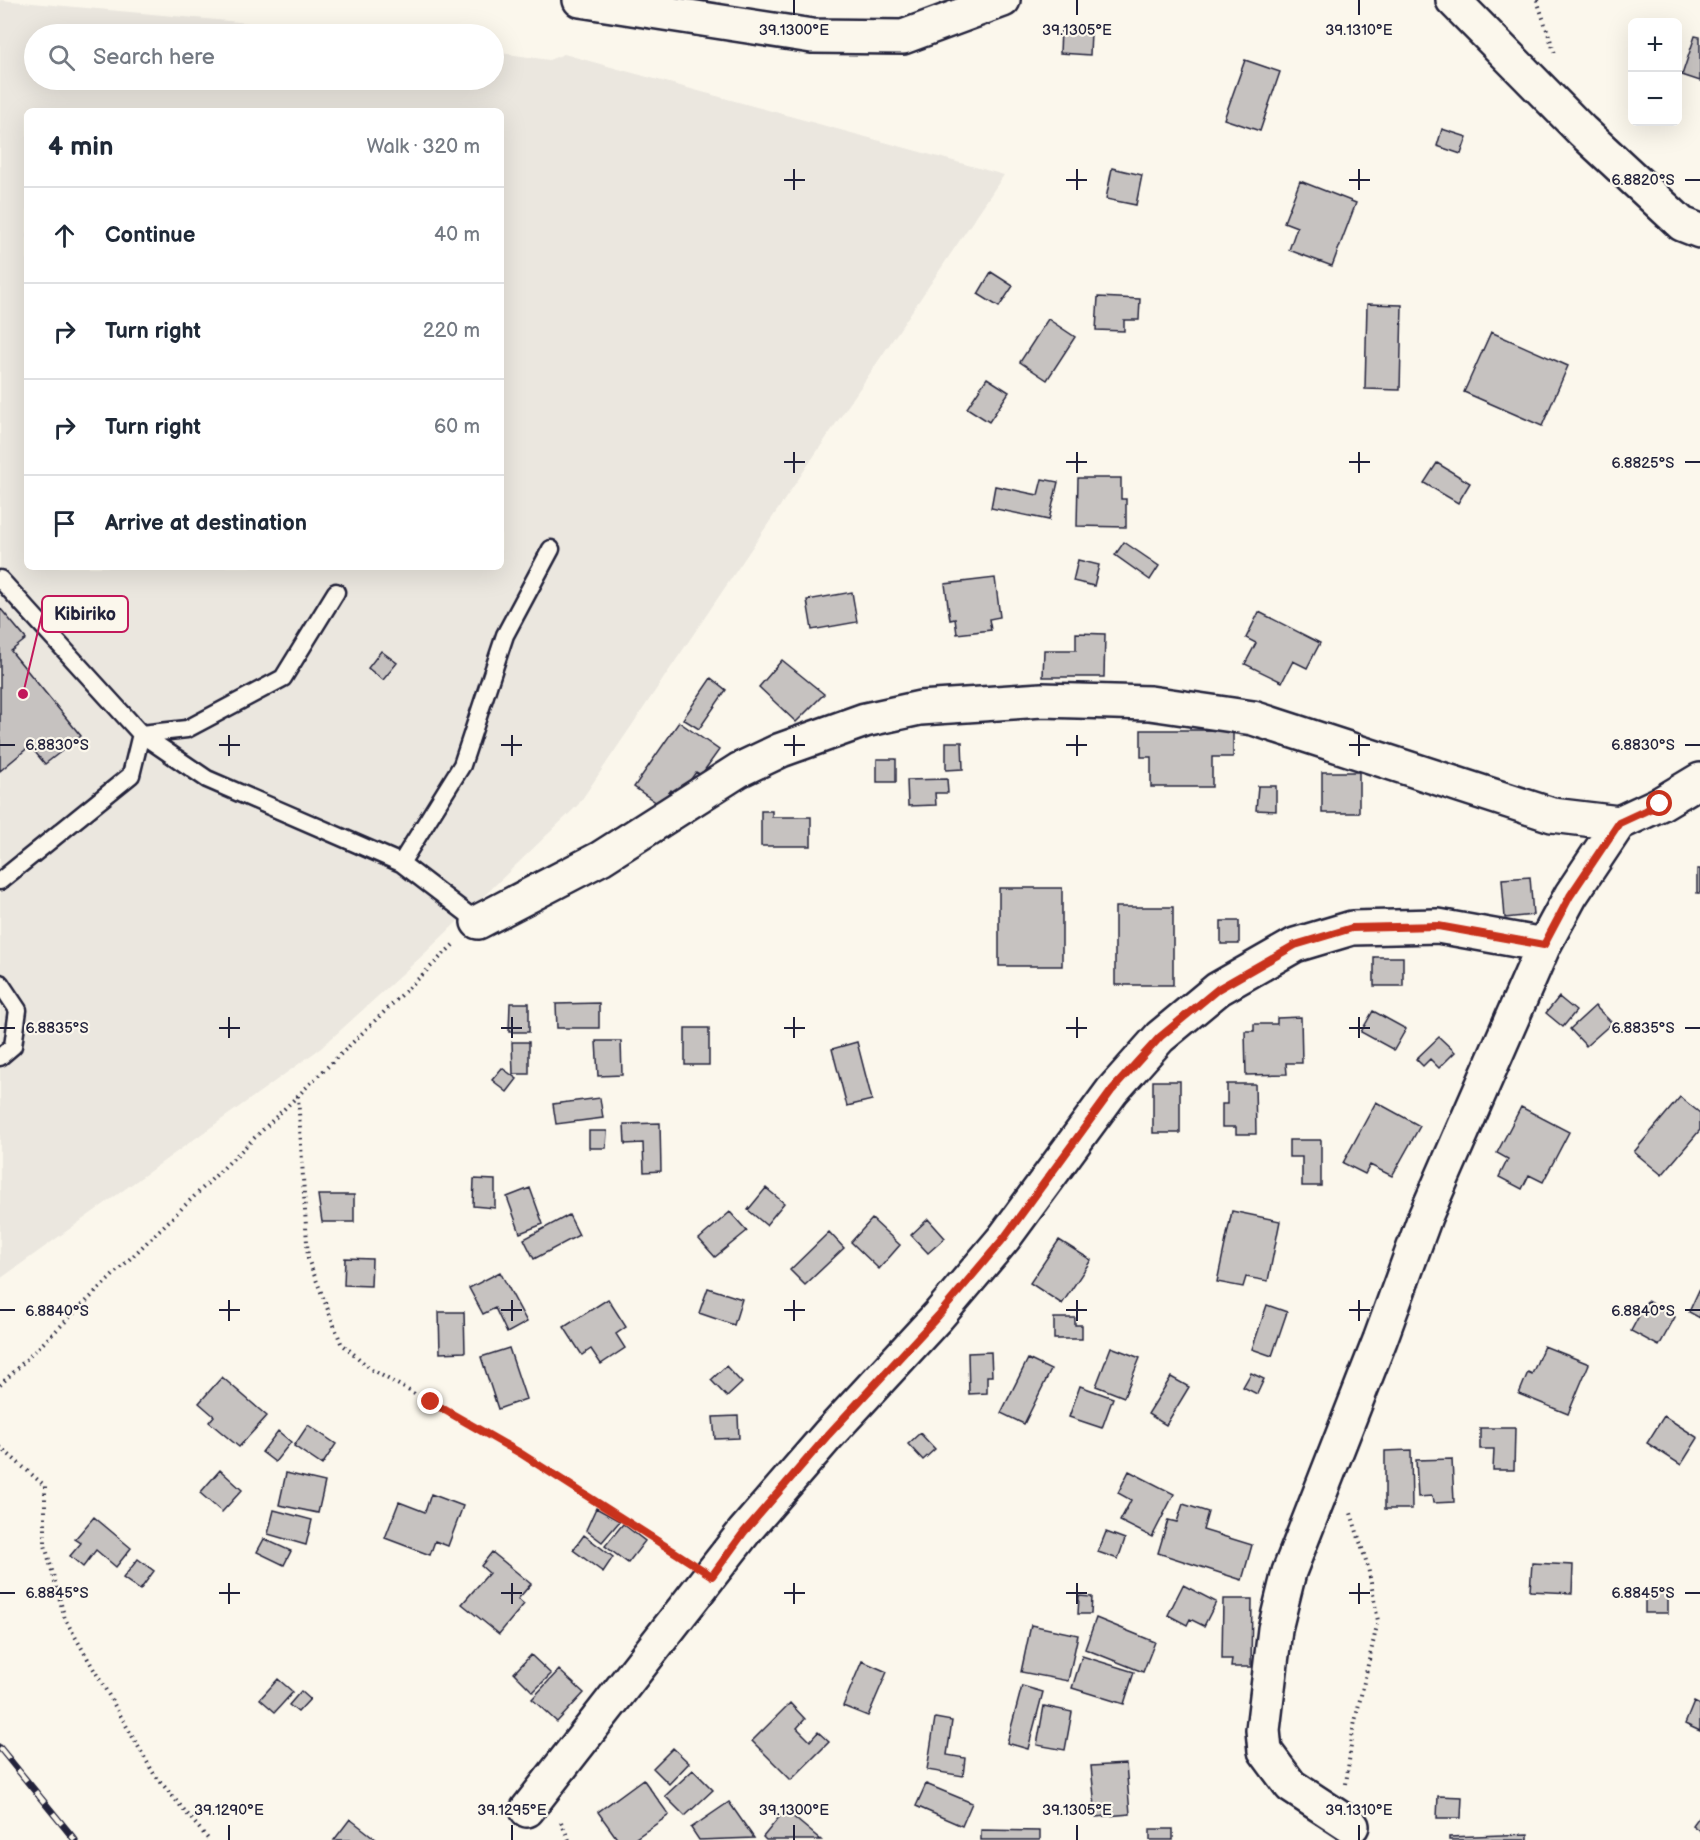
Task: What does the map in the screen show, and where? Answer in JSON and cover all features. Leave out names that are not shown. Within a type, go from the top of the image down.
[{"type":"street","points":[[580,0],[812,36],[903,37],[1003,0]]},
{"type":"street","points":[[1453,0],[1590,139],[1682,224],[1700,231]]},
{"type":"street","points":[[478,922],[601,858],[739,770],[781,750],[865,720],[920,708],[1042,700],[1138,702],[1253,718],[1552,815],[1619,823]]},
{"type":"street","points":[[1352,1826],[1292,1786],[1265,1752],[1263,1730],[1275,1629],[1289,1572],[1334,1460],[1425,1217],[1544,945],[1570,896],[1619,823],[1660,804],[1700,780]]},
{"type":"street","points":[[528,1810],[744,1532],[828,1435],[938,1316],[1004,1238],[1112,1090],[1160,1037],[1218,989],[1295,945],[1352,928],[1438,926],[1544,945]]},
{"type":"lane","points":[[401,863],[462,765],[506,635],[551,549]]},
{"type":"lane","points":[[0,579],[141,734],[207,779],[401,863],[478,922]]},
{"type":"lane","points":[[141,734],[187,729],[283,678],[336,592]]},
{"type":"lane","points":[[0,881],[131,775],[141,734]]},
{"type":"lane","points":[[0,983],[18,1010],[13,1046],[0,1057]]},
{"type":"path","points":[[0,1385],[478,922]]},
{"type":"path","points":[[297,1096],[308,1259],[341,1343],[372,1370],[520,1453],[712,1576]]},
{"type":"path","points":[[0,1447],[45,1486],[45,1545],[65,1619],[154,1774],[209,1840]]},
{"type":"path","points":[[1334,1460],[1368,1567],[1378,1622],[1353,1730],[1345,1800],[1352,1826]]},
{"type":"shaded area","points":[[0,0],[260,24],[24,24],[24,90],[504,90],[504,53],[549,60],[564,54],[1004,175],[578,805],[423,955],[321,1048],[0,1279]]},
{"type":"building","points":[[1061,29],[1091,31],[1090,55],[1060,53]]},
{"type":"building","points":[[1695,36],[1700,37],[1700,81],[1682,75]]},
{"type":"building","points":[[1245,60],[1280,72],[1260,131],[1224,119]]},
{"type":"building","points":[[1442,129],[1467,137],[1461,154],[1437,146]]},
{"type":"building","points":[[1112,168],[1142,175],[1136,205],[1106,199]]},
{"type":"building","points":[[1300,181],[1356,203],[1332,266],[1289,250],[1297,227],[1284,222]]},
{"type":"building","points":[[991,272],[1013,286],[999,307],[978,294]]},
{"type":"building","points":[[1098,297],[1140,299],[1139,320],[1124,320],[1124,331],[1096,330]]},
{"type":"building","points":[[1367,304],[1402,305],[1400,390],[1365,389]]},
{"type":"building","points":[[1048,319],[1075,337],[1047,380],[1020,362]]},
{"type":"building","points":[[1491,332],[1568,366],[1542,426],[1464,392]]},
{"type":"building","points":[[987,378],[1009,392],[989,422],[967,408]]},
{"type":"building","points":[[1437,463],[1470,483],[1458,503],[1424,483]]},
{"type":"building","points":[[1078,478],[1121,478],[1121,499],[1126,499],[1126,527],[1077,526]]},
{"type":"building","points":[[1042,479],[1058,482],[1049,520],[991,508],[995,486],[1038,495]]},
{"type":"building","points":[[1124,542],[1159,566],[1150,580],[1115,555]]},
{"type":"building","points":[[1078,560],[1099,565],[1094,586],[1073,581]]},
{"type":"building","points":[[995,578],[1000,617],[989,619],[991,630],[957,634],[955,619],[950,620],[945,584]]},
{"type":"building","points":[[852,592],[857,622],[812,630],[807,600]]},
{"type":"building","points":[[0,608],[26,639],[11,651],[81,736],[45,764],[30,746],[0,771]]},
{"type":"building","points":[[1259,612],[1320,643],[1307,668],[1293,661],[1282,682],[1245,664],[1256,643],[1246,638]]},
{"type":"building","points":[[1076,633],[1105,634],[1104,677],[1043,677],[1044,650],[1076,650]]},
{"type":"building","points":[[381,651],[397,663],[383,680],[368,668]]},
{"type":"building","points":[[782,660],[824,694],[796,722],[759,687]]},
{"type":"building","points":[[711,678],[726,690],[699,729],[683,719]]},
{"type":"building","points":[[679,722],[719,750],[701,775],[696,772],[679,796],[671,790],[660,805],[634,787]]},
{"type":"building","points":[[1141,730],[1233,730],[1233,757],[1212,757],[1212,787],[1151,787],[1151,757],[1141,757]]},
{"type":"building","points":[[946,742],[962,742],[963,769],[946,770]]},
{"type":"building","points":[[877,759],[896,759],[896,782],[877,782]]},
{"type":"building","points":[[1322,772],[1359,772],[1359,813],[1322,813]]},
{"type":"building","points":[[947,779],[948,793],[935,793],[936,805],[908,806],[907,780]]},
{"type":"building","points":[[1258,786],[1276,786],[1276,811],[1256,810]]},
{"type":"building","points":[[761,811],[772,811],[772,817],[811,817],[811,846],[761,846]]},
{"type":"building","points":[[1697,869],[1700,869],[1700,893],[1697,893]]},
{"type":"building","points":[[1530,877],[1533,915],[1505,918],[1502,879]]},
{"type":"building","points":[[999,888],[1062,888],[1062,966],[999,966]]},
{"type":"building","points":[[1115,907],[1173,907],[1173,985],[1115,985]]},
{"type":"building","points":[[1221,921],[1239,921],[1239,944],[1221,944]]},
{"type":"building","points":[[1374,957],[1403,957],[1403,986],[1374,986]]},
{"type":"building","points":[[1559,997],[1576,1011],[1563,1027],[1546,1013]]},
{"type":"building","points":[[510,1003],[529,1003],[529,1032],[509,1032]]},
{"type":"building","points":[[599,1003],[599,1028],[557,1028],[556,1004]]},
{"type":"building","points":[[1595,1006],[1612,1023],[1586,1046],[1570,1029]]},
{"type":"building","points":[[1373,1011],[1406,1029],[1394,1050],[1361,1032]]},
{"type":"building","points":[[1301,1017],[1302,1063],[1286,1063],[1287,1074],[1246,1075],[1245,1031],[1254,1031],[1254,1024],[1277,1024],[1277,1018]]},
{"type":"building","points":[[685,1028],[709,1028],[709,1065],[685,1065]]},
{"type":"building","points":[[1439,1037],[1455,1052],[1439,1068],[1430,1059],[1423,1066],[1416,1059]]},
{"type":"building","points":[[596,1041],[621,1041],[622,1075],[598,1076]]},
{"type":"building","points":[[512,1042],[529,1042],[529,1074],[513,1074]]},
{"type":"building","points":[[857,1042],[872,1100],[847,1106],[832,1049]]},
{"type":"building","points":[[502,1068],[517,1079],[507,1092],[492,1080]]},
{"type":"building","points":[[1153,1081],[1180,1081],[1180,1133],[1153,1133]]},
{"type":"building","points":[[1227,1084],[1255,1084],[1256,1134],[1236,1134],[1236,1127],[1222,1127],[1222,1104],[1227,1104]]},
{"type":"building","points":[[1680,1097],[1700,1113],[1700,1130],[1662,1175],[1634,1152]]},
{"type":"building","points":[[600,1098],[603,1118],[556,1124],[553,1104]]},
{"type":"building","points":[[1376,1102],[1420,1126],[1392,1176],[1370,1165],[1365,1174],[1343,1163]]},
{"type":"building","points":[[1521,1107],[1569,1132],[1543,1182],[1529,1175],[1522,1189],[1499,1177],[1508,1159],[1497,1153]]},
{"type":"building","points":[[660,1123],[661,1171],[644,1172],[643,1143],[625,1144],[624,1124]]},
{"type":"building","points":[[589,1131],[607,1131],[606,1148],[589,1148]]},
{"type":"building","points":[[1289,1140],[1321,1140],[1321,1186],[1302,1186],[1302,1157],[1289,1157]]},
{"type":"building","points":[[474,1179],[495,1180],[495,1208],[473,1206]]},
{"type":"building","points":[[530,1188],[543,1224],[520,1233],[507,1197]]},
{"type":"building","points":[[766,1188],[784,1203],[766,1225],[748,1210]]},
{"type":"building","points":[[318,1195],[354,1195],[354,1222],[322,1222]]},
{"type":"building","points":[[1232,1211],[1280,1221],[1268,1281],[1246,1277],[1243,1287],[1217,1282]]},
{"type":"building","points":[[730,1212],[747,1231],[715,1257],[699,1239]]},
{"type":"building","points":[[569,1215],[579,1235],[534,1259],[524,1239]]},
{"type":"building","points":[[872,1219],[900,1245],[879,1269],[851,1242]]},
{"type":"building","points":[[928,1219],[945,1238],[928,1253],[911,1235]]},
{"type":"building","points":[[829,1232],[844,1248],[805,1285],[790,1270]]},
{"type":"building","points":[[1059,1240],[1091,1260],[1062,1304],[1030,1283]]},
{"type":"building","points":[[345,1258],[372,1259],[371,1286],[344,1285]]},
{"type":"building","points":[[500,1272],[527,1322],[507,1333],[495,1308],[483,1314],[469,1288]]},
{"type":"building","points":[[708,1288],[742,1299],[734,1325],[699,1313]]},
{"type":"building","points":[[1700,1288],[1700,1318],[1689,1312]]},
{"type":"building","points":[[608,1299],[626,1327],[616,1334],[625,1348],[601,1364],[591,1349],[582,1355],[564,1327]]},
{"type":"building","points":[[1647,1301],[1675,1317],[1659,1346],[1631,1331]]},
{"type":"building","points":[[1267,1305],[1287,1312],[1272,1356],[1252,1349]]},
{"type":"building","points":[[439,1312],[464,1312],[465,1352],[440,1353]]},
{"type":"building","points":[[1054,1318],[1075,1318],[1075,1325],[1082,1325],[1082,1339],[1054,1339]]},
{"type":"building","points":[[1544,1346],[1589,1364],[1568,1414],[1519,1394],[1528,1372],[1532,1374]]},
{"type":"building","points":[[1111,1347],[1140,1358],[1124,1397],[1096,1386]]},
{"type":"building","points":[[509,1348],[526,1399],[498,1409],[481,1357]]},
{"type":"building","points":[[991,1352],[992,1376],[987,1376],[987,1393],[969,1394],[968,1353]]},
{"type":"building","points":[[1028,1359],[1051,1370],[1024,1424],[1001,1413]]},
{"type":"building","points":[[726,1366],[742,1383],[727,1397],[711,1380]]},
{"type":"building","points":[[1251,1373],[1264,1379],[1257,1394],[1243,1387]]},
{"type":"building","points":[[222,1377],[267,1416],[239,1447],[209,1422],[214,1416],[199,1403]]},
{"type":"building","points":[[1171,1377],[1189,1387],[1166,1425],[1148,1414]]},
{"type":"building","points":[[1080,1386],[1113,1398],[1102,1428],[1069,1417]]},
{"type":"building","points":[[738,1416],[739,1438],[715,1439],[713,1417]]},
{"type":"building","points":[[1664,1416],[1698,1438],[1681,1465],[1647,1443]]},
{"type":"building","points":[[308,1425],[336,1444],[322,1465],[294,1446]]},
{"type":"building","points":[[1480,1428],[1515,1428],[1514,1470],[1493,1470],[1494,1449],[1480,1449]]},
{"type":"building","points":[[278,1431],[291,1442],[275,1462],[262,1452]]},
{"type":"building","points":[[920,1433],[935,1449],[923,1460],[908,1444]]},
{"type":"building","points":[[1411,1450],[1412,1509],[1385,1509],[1385,1451]]},
{"type":"building","points":[[1452,1459],[1454,1502],[1433,1503],[1432,1496],[1418,1497],[1416,1460]]},
{"type":"building","points":[[220,1470],[242,1490],[222,1512],[200,1493]]},
{"type":"building","points":[[1129,1471],[1174,1494],[1152,1537],[1120,1521],[1131,1500],[1118,1493]]},
{"type":"building","points":[[286,1473],[325,1482],[318,1513],[279,1505]]},
{"type":"building","points":[[431,1494],[463,1506],[448,1546],[435,1541],[430,1555],[385,1538],[399,1502],[425,1512]]},
{"type":"building","points":[[1183,1504],[1208,1512],[1203,1530],[1252,1545],[1242,1580],[1158,1553],[1168,1520],[1177,1522]]},
{"type":"building","points":[[596,1508],[620,1521],[602,1542],[586,1530]]},
{"type":"building","points":[[274,1510],[312,1520],[306,1545],[268,1534]]},
{"type":"building","points":[[94,1517],[131,1548],[116,1567],[96,1550],[83,1567],[70,1556],[81,1543],[75,1539]]},
{"type":"building","points":[[623,1524],[645,1541],[628,1563],[605,1546]]},
{"type":"building","points":[[1106,1532],[1125,1539],[1118,1559],[1098,1552]]},
{"type":"building","points":[[584,1535],[613,1557],[603,1572],[573,1550]]},
{"type":"building","points":[[264,1539],[291,1551],[284,1565],[257,1552]]},
{"type":"building","points":[[492,1552],[531,1584],[518,1599],[524,1604],[499,1634],[462,1604],[489,1573],[481,1566]]},
{"type":"building","points":[[138,1559],[154,1571],[140,1590],[123,1578]]},
{"type":"building","points":[[1532,1563],[1573,1565],[1572,1593],[1530,1591]]},
{"type":"building","points":[[1183,1585],[1216,1602],[1204,1626],[1190,1619],[1187,1625],[1168,1615]]},
{"type":"building","points":[[1645,1590],[1668,1590],[1668,1613],[1645,1613]]},
{"type":"building","points":[[1079,1596],[1092,1597],[1091,1614],[1078,1614]]},
{"type":"building","points":[[1223,1599],[1252,1599],[1251,1667],[1231,1667],[1232,1659],[1222,1659]]},
{"type":"building","points":[[1096,1618],[1155,1642],[1143,1672],[1085,1649]]},
{"type":"building","points":[[1031,1625],[1078,1635],[1068,1681],[1021,1672]]},
{"type":"building","points":[[531,1655],[551,1674],[533,1692],[514,1673]]},
{"type":"building","points":[[1082,1656],[1134,1672],[1124,1704],[1072,1688]]},
{"type":"building","points":[[862,1661],[887,1672],[868,1716],[843,1706]]},
{"type":"building","points":[[559,1670],[584,1693],[557,1722],[532,1699]]},
{"type":"building","points":[[278,1679],[293,1692],[275,1712],[260,1699]]},
{"type":"building","points":[[1022,1686],[1043,1692],[1028,1749],[1007,1743]]},
{"type":"building","points":[[301,1691],[310,1699],[298,1712],[289,1705]]},
{"type":"building","points":[[1694,1702],[1700,1705],[1700,1731],[1685,1724]]},
{"type":"building","points":[[790,1703],[805,1719],[797,1728],[810,1741],[818,1732],[829,1742],[791,1780],[752,1741]]},
{"type":"building","points":[[1044,1706],[1072,1712],[1065,1750],[1037,1745]]},
{"type":"building","points":[[935,1718],[952,1721],[947,1755],[965,1758],[963,1776],[927,1770]]},
{"type":"building","points":[[673,1748],[689,1763],[669,1784],[653,1768]]},
{"type":"building","points":[[1126,1764],[1130,1814],[1096,1817],[1091,1766]]},
{"type":"building","points":[[693,1770],[713,1790],[685,1816],[665,1796]]},
{"type":"building","points":[[643,1779],[669,1815],[633,1840],[618,1840],[598,1812]]},
{"type":"building","points":[[926,1784],[972,1803],[962,1826],[916,1806]]},
{"type":"building","points":[[1438,1796],[1462,1797],[1461,1818],[1437,1818]]},
{"type":"building","points":[[729,1802],[754,1838],[699,1840],[691,1828]]},
{"type":"building","points":[[785,1810],[821,1840],[766,1840],[763,1837]]},
{"type":"building","points":[[1700,1814],[1700,1831],[1692,1825]]},
{"type":"building","points":[[350,1819],[377,1840],[334,1840]]},
{"type":"building","points":[[1150,1829],[1173,1829],[1173,1840],[1150,1840]]},
{"type":"building","points":[[981,1830],[1040,1831],[1040,1840],[981,1840]]},
{"type":"building","points":[[1528,1834],[1528,1840],[1449,1840],[1449,1837]]},
{"type":"railway","points":[[0,1748],[75,1840]]},
{"type":"place","name":"Kibiriko","points":[[23,694]]},
{"type":"route","points":[[431,1402],[520,1453],[712,1576],[744,1532],[828,1435],[938,1316],[1004,1238],[1112,1090],[1160,1037],[1218,989],[1295,945],[1352,928],[1438,926],[1544,945],[1570,896],[1619,823],[1660,804]]}]
